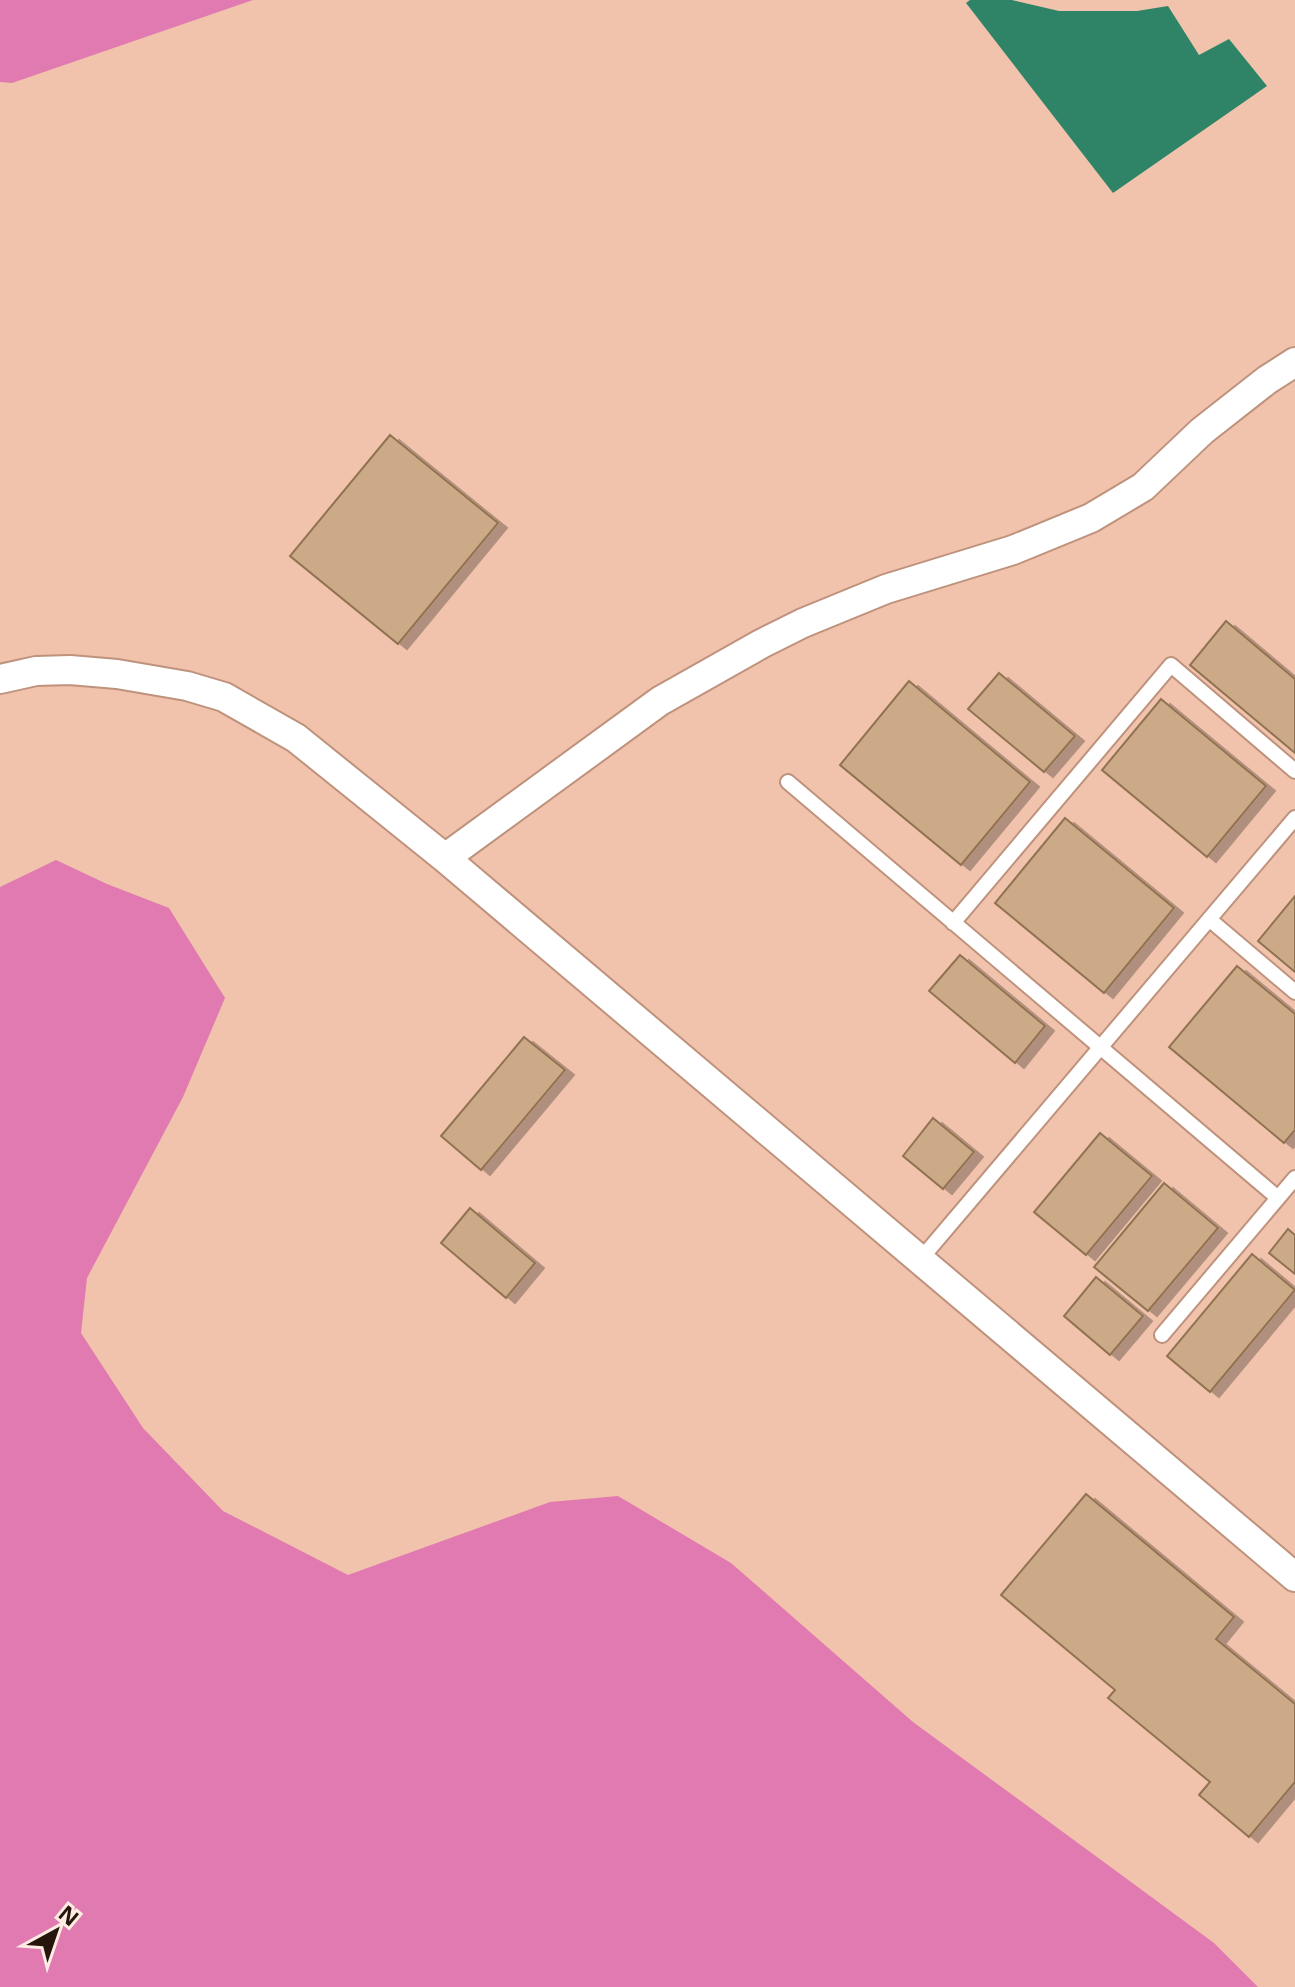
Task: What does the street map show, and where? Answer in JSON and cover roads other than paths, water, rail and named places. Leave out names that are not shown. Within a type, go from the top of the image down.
[{"type":"street","points":[[445,858],[660,701],[761,644],[886,589],[1013,550],[1091,518],[1143,487],[1202,431],[1295,362]]},
{"type":"street","points":[[0,679],[36,671],[70,670],[117,674],[187,686],[224,697],[296,738],[445,858],[1295,1577]]},
{"type":"lane","points":[[953,923],[1171,665],[1295,771]]},
{"type":"lane","points":[[788,782],[1278,1198]]},
{"type":"lane","points":[[920,1260],[1295,818]]},
{"type":"lane","points":[[1209,919],[1295,992]]},
{"type":"lane","points":[[1162,1335],[1295,1178]]}]
